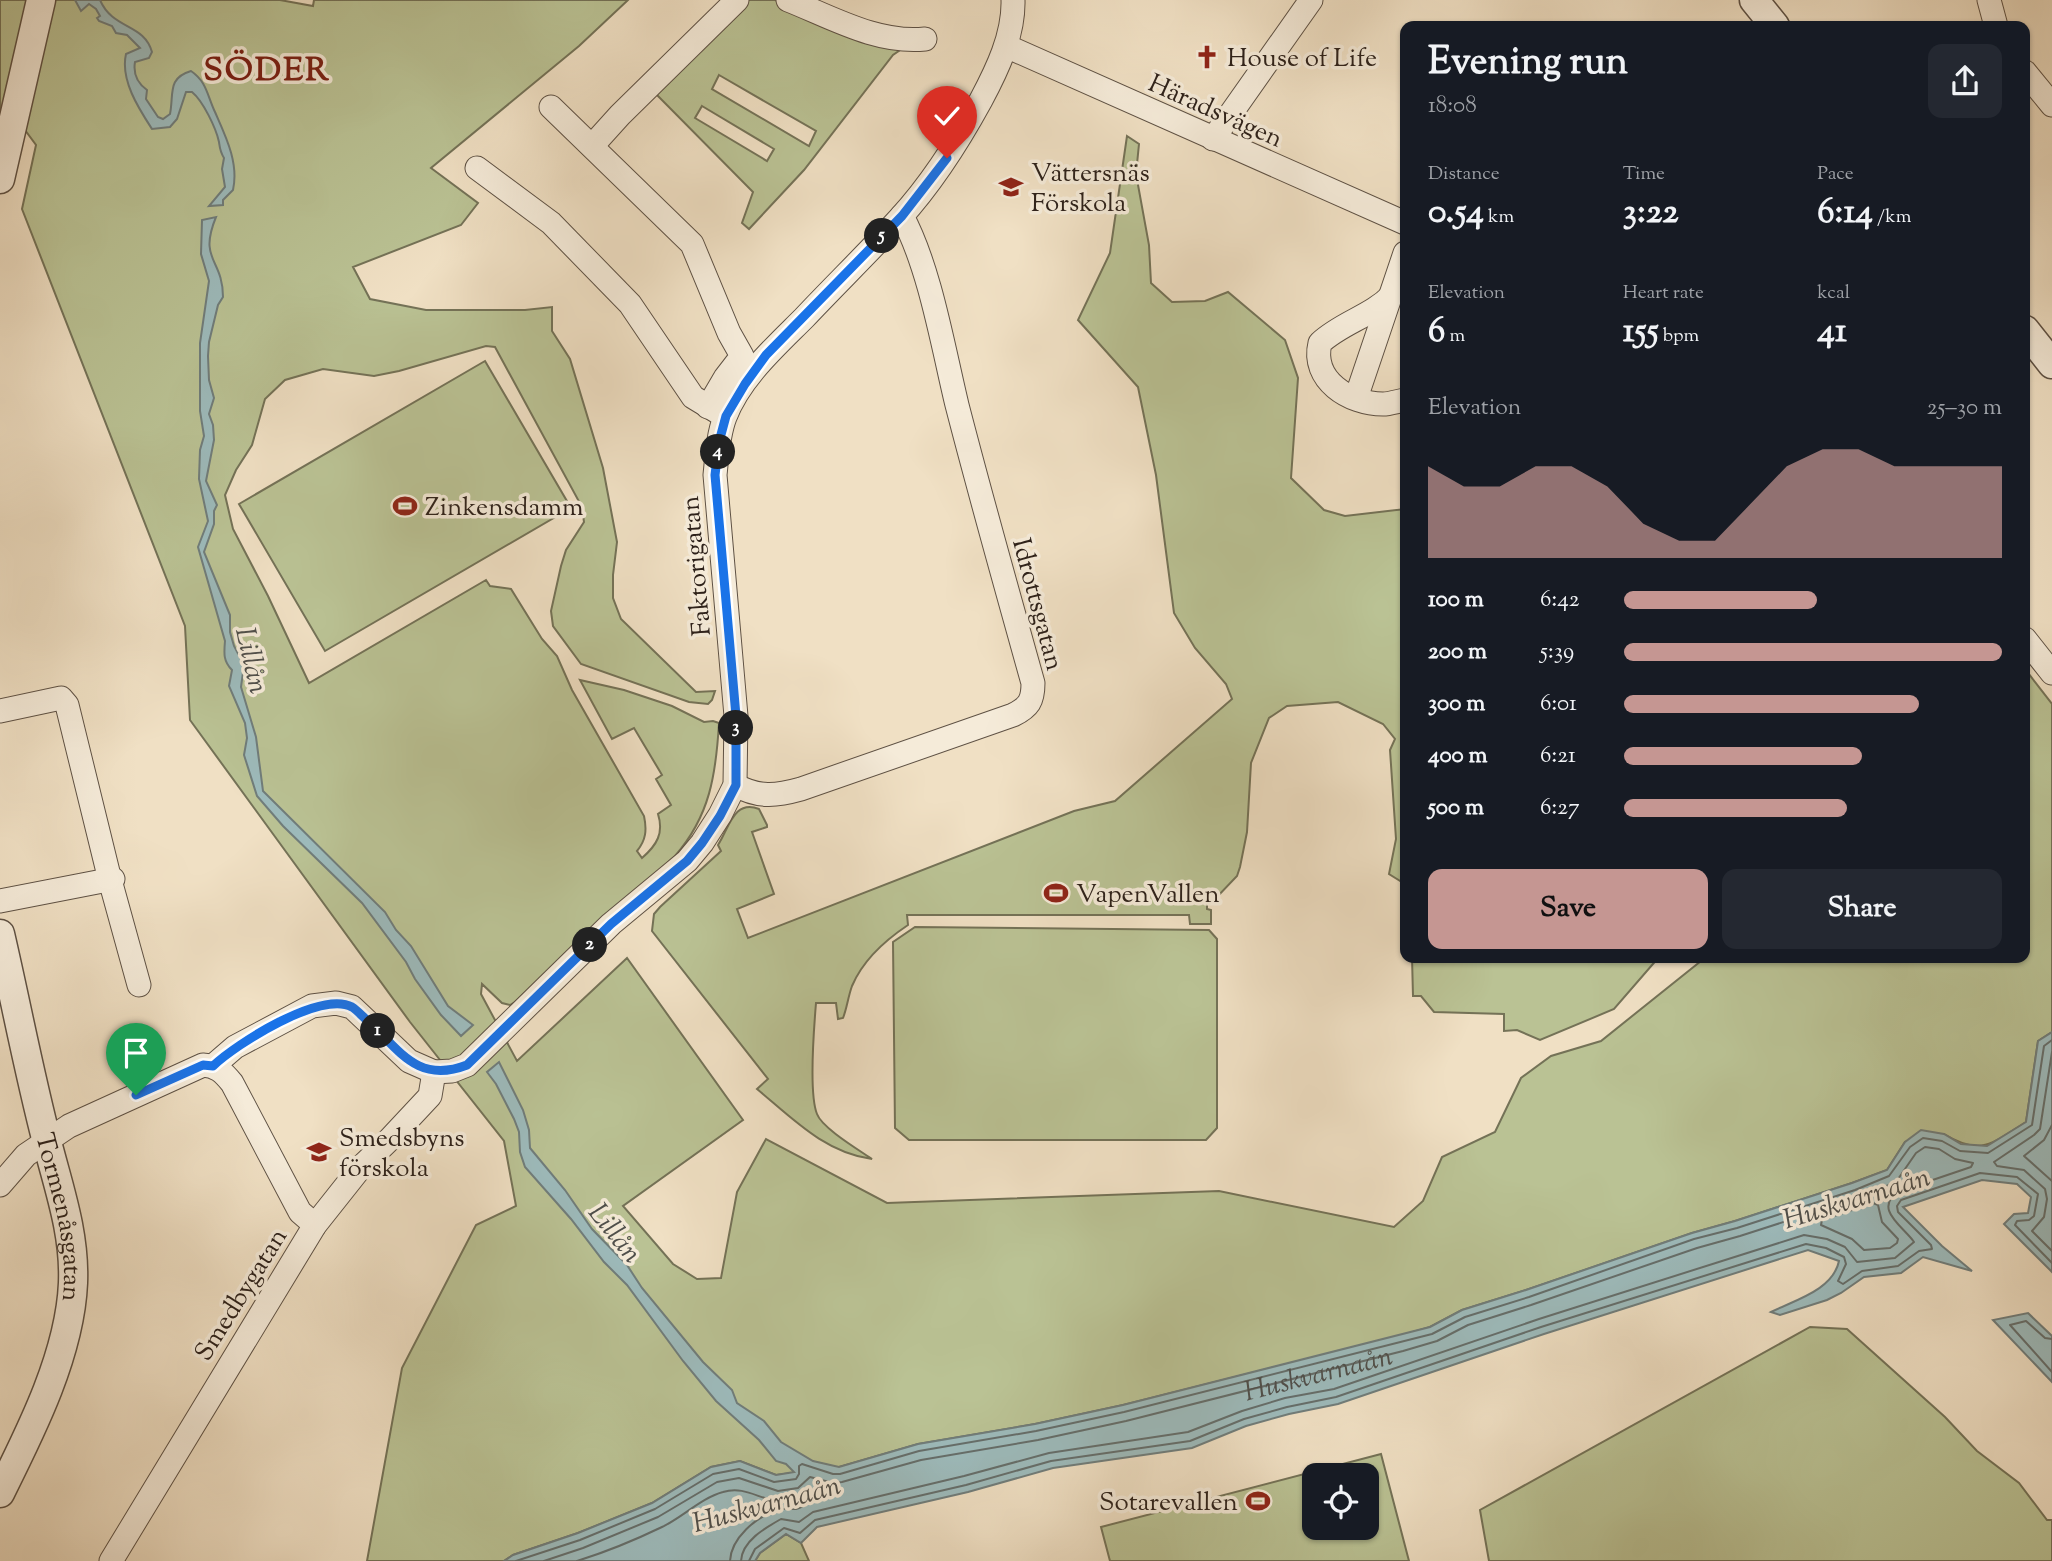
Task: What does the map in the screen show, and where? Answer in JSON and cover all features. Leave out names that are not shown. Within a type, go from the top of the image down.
[{"type":"street","points":[[0,179],[41,0]]},
{"type":"street","points":[[592,146],[737,0]]},
{"type":"street","points":[[788,0],[888,38],[906,41],[925,39]]},
{"type":"street","name":"Faktorigatan","points":[[434,1072],[452,1071],[467,1065],[611,924],[687,861],[720,816],[736,785],[736,716],[715,475],[719,442],[717,411],[745,384],[766,355],[902,216],[947,158],[995,74],[1006,46],[1013,0]]},
{"type":"street","points":[[1213,139],[1311,0]]},
{"type":"street","points":[[1754,0],[1771,21]]},
{"type":"street","points":[[1989,0],[1995,21]]},
{"type":"street","name":"Häradsvägen","points":[[1006,46],[1213,139],[1400,216]]},
{"type":"street","points":[[2030,78],[2052,105]]},
{"type":"street","points":[[477,167],[551,223],[592,264],[630,304],[693,397],[717,411],[725,378],[742,356],[729,333],[692,244],[551,107]]},
{"type":"street","name":"Idrottsgatan","points":[[736,785],[765,796],[778,796],[1013,716],[1028,708],[1033,697],[1034,683],[979,491],[924,273],[912,235],[902,216]]},
{"type":"street","points":[[1399,296],[1328,335],[1320,343],[1319,363],[1324,378],[1336,389],[1356,398],[1382,404],[1400,401]]},
{"type":"street","points":[[1356,398],[1399,296]]},
{"type":"street","points":[[2030,336],[2052,364]]},
{"type":"street","points":[[2030,645],[2052,673]]},
{"type":"street","points":[[0,711],[61,698],[67,705],[139,985]]},
{"type":"street","points":[[0,901],[111,879]]},
{"type":"street","name":"Tormenåsgatan","points":[[0,933],[47,1141],[65,1206],[72,1247],[73,1285],[53,1377],[31,1431],[0,1493]]},
{"type":"street","points":[[213,1066],[234,1047],[312,1006],[336,1003],[352,1007],[409,1061],[434,1072]]},
{"type":"street","points":[[0,1185],[26,1155],[69,1126],[203,1065],[213,1066],[222,1071],[232,1083],[300,1212],[316,1225]]},
{"type":"street","name":"Smedbygatan","points":[[111,1561],[316,1225],[361,1167],[430,1096],[434,1072]]},
{"type":"green space","points":[[0,0],[280,0],[313,6],[314,0],[628,0],[579,46],[431,168],[478,203],[461,225],[353,267],[370,299],[426,310],[525,310],[552,307],[552,331],[570,359],[603,468],[617,542],[613,598],[621,619],[696,692],[715,691],[712,700],[708,704],[689,702],[581,664],[553,626],[551,611],[561,566],[566,550],[584,522],[582,507],[495,347],[486,346],[374,376],[323,369],[285,380],[265,399],[252,445],[236,470],[225,495],[233,529],[309,683],[486,580],[490,586],[511,589],[542,639],[557,656],[572,690],[644,816],[645,835],[637,851],[642,858],[652,848],[660,833],[658,814],[671,805],[656,779],[662,775],[634,728],[612,739],[580,680],[624,690],[672,706],[704,722],[719,723],[716,760],[704,810],[687,841],[675,856],[515,1002],[510,1005],[502,1003],[482,984],[481,994],[517,1061],[627,958],[743,1120],[623,1206],[673,1264],[697,1279],[721,1278],[737,1192],[766,1139],[887,1203],[1219,1191],[1394,1227],[1423,1201],[1442,1157],[1495,1132],[1521,1078],[1551,1056],[1601,1041],[1698,963],[2030,963],[2030,675],[2052,704],[2052,1032],[2038,1041],[2026,1122],[1995,1141],[1978,1146],[1968,1145],[1944,1134],[1905,1142],[1887,1170],[1462,1310],[1430,1327],[1399,1336],[1123,1405],[1035,1424],[918,1444],[839,1467],[776,1475],[740,1461],[711,1467],[652,1503],[578,1533],[513,1555],[504,1561],[367,1561],[402,1368],[476,1225],[516,1206],[504,1141],[410,1022],[190,720],[185,626],[22,209],[36,145],[8,107],[0,136]]},
{"type":"green space","points":[[744,0],[775,0],[906,46],[893,55],[804,170],[749,229],[742,223],[753,192],[653,91]],"holes":[[[719,75],[816,131],[809,146],[712,89]],[[702,106],[774,149],[767,161],[695,118]]]},
{"type":"green space","points":[[1127,136],[1139,144],[1136,174],[1149,245],[1151,283],[1172,302],[1205,301],[1228,292],[1285,340],[1298,378],[1291,478],[1324,510],[1345,516],[1400,510],[1400,881],[1389,874],[1396,839],[1390,750],[1395,739],[1383,724],[1338,702],[1287,706],[1269,718],[1251,763],[1247,832],[1240,867],[1237,876],[1207,904],[1207,909],[1211,910],[1211,924],[1190,924],[1189,915],[907,915],[908,925],[883,944],[862,968],[852,986],[843,1018],[838,1019],[836,1003],[816,1003],[813,1076],[817,1114],[833,1132],[872,1159],[855,1155],[839,1150],[810,1133],[757,1089],[768,1079],[652,931],[654,914],[721,851],[718,845],[729,824],[744,808],[759,809],[767,825],[752,832],[774,894],[737,909],[748,938],[1074,811],[1115,801],[1232,699],[1226,684],[1195,648],[1174,613],[1156,475],[1138,387],[1078,320],[1110,253]]},
{"type":"green space","name":"Zinkensdamm","points":[[485,361],[571,508],[325,651],[239,504]]},
{"type":"green space","points":[[915,927],[1209,930],[1217,939],[1217,1128],[1206,1140],[909,1140],[895,1128],[893,942]]},
{"type":"green space","points":[[1412,963],[1654,963],[1614,1009],[1540,1040],[1517,1030],[1504,1031],[1504,1014],[1434,1012],[1421,996],[1413,996]]},
{"type":"green space","points":[[1810,1327],[1847,1329],[1945,1417],[1977,1451],[2019,1483],[2047,1520],[2052,1520],[2052,1561],[1489,1561],[1480,1510]]},
{"type":"green space","name":"Sotarevallen","points":[[1381,1454],[1409,1561],[1110,1561],[1101,1527],[1302,1475],[1302,1540],[1379,1540],[1379,1463],[1346,1463]]},
{"type":"green space","points":[[786,1534],[801,1543],[809,1561],[755,1561],[760,1553]]},
{"type":"water","points":[[75,0],[100,0],[112,17],[142,36],[148,43],[152,52],[149,58],[135,62],[135,74],[147,90],[146,99],[158,117],[163,119],[170,114],[173,88],[178,78],[191,71],[200,80],[206,89],[233,160],[233,190],[223,200],[223,205],[209,206],[225,187],[222,169],[224,158],[215,130],[200,102],[192,92],[186,92],[177,119],[170,127],[152,129],[132,94],[126,74],[126,54],[140,48],[127,35],[116,33],[112,26],[99,21],[97,18],[100,16],[96,9],[89,4],[81,11]]},
{"type":"water","points":[[216,217],[211,231],[210,251],[222,284],[223,297],[218,305],[209,342],[209,380],[214,398],[209,414],[214,440],[206,481],[217,505],[214,524],[204,552],[230,615],[230,632],[244,665],[241,687],[256,737],[263,791],[385,912],[396,930],[411,946],[448,1006],[473,1025],[461,1036],[441,1015],[362,903],[283,826],[257,796],[244,755],[247,738],[245,723],[229,686],[232,670],[224,653],[225,641],[198,547],[208,521],[199,479],[200,450],[204,436],[200,411],[200,343],[209,281],[201,254],[202,220]]},
{"type":"water","name":"Huskvarnaån","points":[[2052,1032],[2052,1272],[2004,1224],[2014,1214],[2028,1213],[2031,1197],[2017,1184],[1982,1180],[1903,1207],[1972,1271],[1923,1257],[1901,1273],[1864,1277],[1827,1300],[1780,1315],[1771,1312],[1812,1293],[1829,1280],[1835,1271],[1839,1261],[1808,1250],[1544,1334],[1338,1404],[1246,1426],[1192,1448],[1053,1468],[968,1492],[817,1527],[801,1543],[786,1534],[760,1553],[755,1561],[504,1561],[513,1555],[578,1533],[652,1503],[711,1467],[740,1461],[776,1475],[794,1472],[786,1464],[776,1461],[759,1440],[716,1401],[627,1285],[604,1262],[571,1219],[525,1167],[514,1119],[487,1072],[499,1062],[523,1110],[529,1130],[530,1148],[565,1190],[592,1229],[627,1265],[642,1288],[703,1362],[732,1390],[737,1403],[764,1421],[781,1442],[813,1461],[839,1467],[918,1444],[1035,1424],[1123,1405],[1430,1327],[1462,1310],[1887,1170],[1905,1142],[1921,1130],[1944,1134],[1961,1144],[1987,1146],[2026,1122],[2038,1041]]},
{"type":"water","points":[[2028,1313],[2052,1336],[2052,1382],[1993,1320]]},
{"type":"place","name":"House of Life","points":[[1207,57]]},
{"type":"place","name":"Vättersnäs Förskola","points":[[1011,187]]},
{"type":"place","name":"Zinkensdamm","points":[[405,506]]},
{"type":"place","name":"VapenVallen","points":[[1056,893]]},
{"type":"place","name":"Smedsbyns förskola","points":[[319,1152]]},
{"type":"place","name":"Sotarevallen","points":[[1258,1501]]},
{"type":"district","name":"SÖDER","points":[[267,68]]},
{"type":"route","points":[[136,1095],[203,1065],[213,1066],[234,1047],[312,1006],[336,1003],[352,1007],[409,1061],[434,1072],[452,1071],[467,1065],[611,924],[687,861],[720,816],[736,785],[736,716],[715,475],[719,442],[726,416],[766,355],[902,216],[947,158]]},
{"type":"water label","name":"Lillån","points":[[253,660]]},
{"type":"water label","name":"Lillån","points":[[616,1232]]}]
